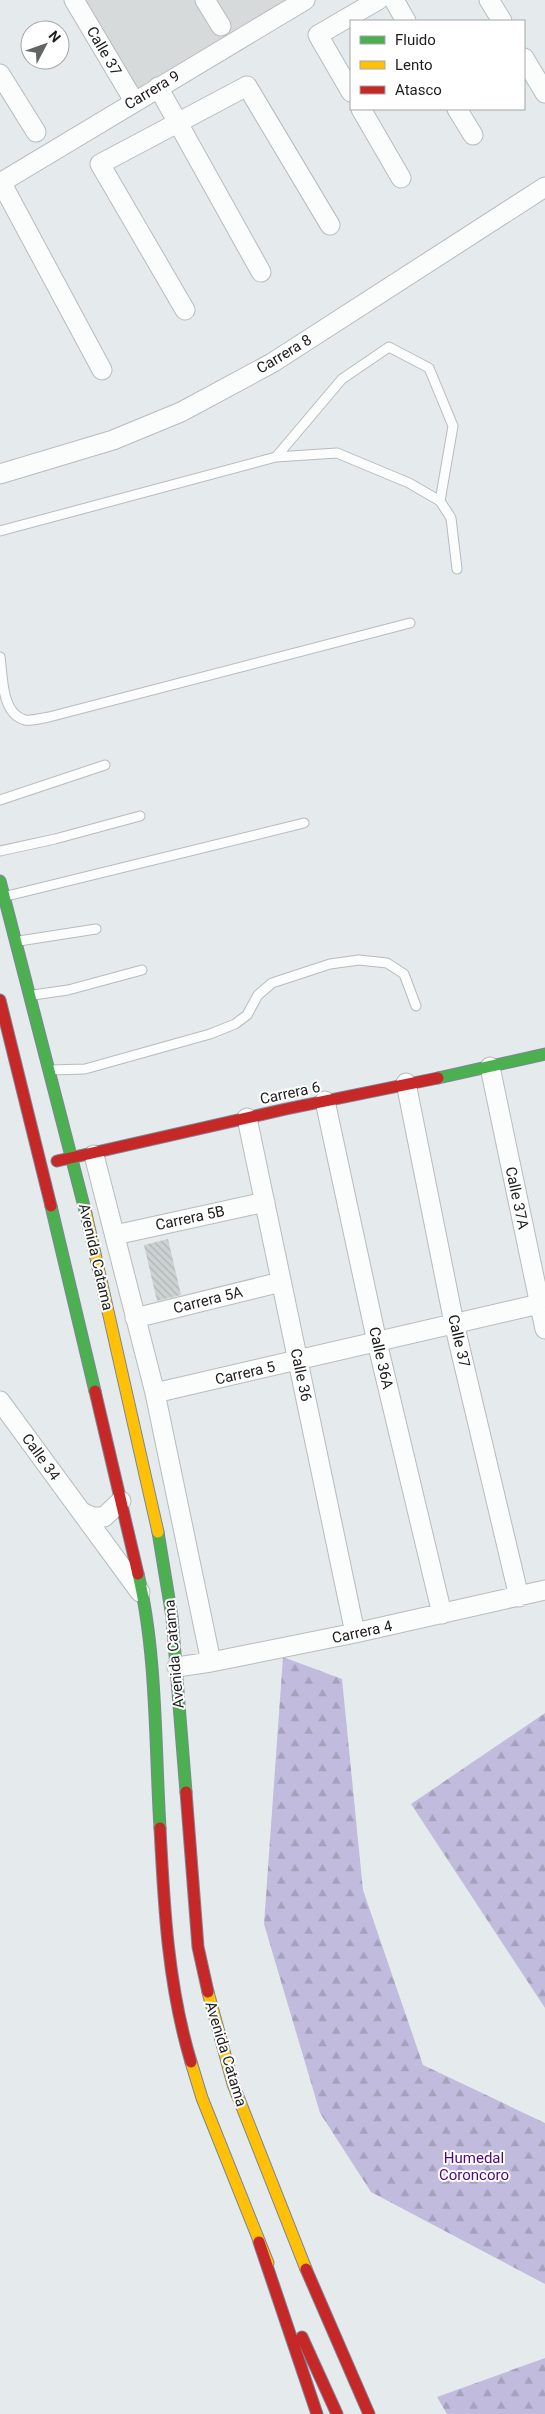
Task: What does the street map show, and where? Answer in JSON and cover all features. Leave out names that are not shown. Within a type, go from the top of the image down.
[{"type":"main road","name":"Avenida Catama","points":[[0,881],[93,1243],[161,1546],[172,1617],[177,1666],[198,1947],[211,2008],[233,2084],[293,2238],[369,2414]]},
{"type":"main road","name":"Avenida Catama","points":[[0,1000],[41,1163],[144,1597],[150,1642],[161,1871],[169,1959],[188,2052],[202,2098],[259,2242],[337,2414]]},
{"type":"main road","name":"Carrera 6","points":[[41,1163],[94,1155],[247,1118],[545,1054]]},
{"type":"main road","points":[[259,2242],[318,2414]]},
{"type":"street","name":"Calle 37","points":[[74,0],[134,101]]},
{"type":"street","points":[[206,0],[221,26]]},
{"type":"street","name":"Carrera 9","points":[[1,182],[305,0]]},
{"type":"street","points":[[350,90],[318,35],[378,0]]},
{"type":"street","points":[[394,0],[405,20]]},
{"type":"street","points":[[489,0],[501,20]]},
{"type":"street","points":[[525,60],[545,93]]},
{"type":"street","points":[[0,74],[36,132]]},
{"type":"street","points":[[185,310],[100,164],[247,86],[330,225]]},
{"type":"street","points":[[158,87],[261,272]]},
{"type":"street","points":[[362,110],[401,178]]},
{"type":"street","points":[[458,110],[473,135]]},
{"type":"street","points":[[1,182],[102,370]]},
{"type":"street","name":"Carrera 8","points":[[0,474],[113,440],[181,412],[272,363],[545,187]]},
{"type":"street","name":"Calle 37A","points":[[490,1067],[545,1329]]},
{"type":"street","name":"Calle 37","points":[[406,1083],[454,1323],[519,1596]]},
{"type":"street","name":"Calle 36A","points":[[324,1101],[377,1342],[442,1614]]},
{"type":"street","name":"Calle 36","points":[[247,1118],[355,1633]]},
{"type":"street","name":"Avenida Catama","points":[[94,1155],[155,1393],[211,1662]]},
{"type":"street","name":"Carrera 5B","points":[[115,1235],[265,1202]]},
{"type":"street","name":"Carrera 5A","points":[[136,1318],[282,1282]]},
{"type":"street","name":"Carrera 5","points":[[155,1393],[539,1304]]},
{"type":"street","name":"Calle 34","points":[[0,1401],[144,1597]]},
{"type":"street","points":[[82,1512],[92,1517],[104,1517],[121,1501]]},
{"type":"street","name":"Carrera 4","points":[[177,1666],[211,1662],[355,1633],[545,1590]]},
{"type":"lane","points":[[276,457],[342,379],[389,347],[429,368],[453,426],[440,501]]},
{"type":"lane","points":[[0,531],[276,457],[337,452],[409,483],[440,501],[451,518],[457,569]]},
{"type":"lane","points":[[0,657],[8,703],[18,717],[27,720],[49,717],[410,623]]},
{"type":"lane","points":[[0,800],[105,765]]},
{"type":"lane","points":[[0,851],[140,816]]},
{"type":"lane","points":[[4,896],[304,824]]},
{"type":"lane","points":[[16,942],[96,929]]},
{"type":"lane","points":[[50,1070],[85,1069],[210,1034],[235,1024],[248,1015],[258,995],[272,983],[330,964],[360,960],[387,963],[404,974],[416,1006]]},
{"type":"lane","points":[[30,996],[68,990],[142,970]]},
{"type":"shaded area","points":[[81,0],[295,0],[136,93]]},
{"type":"green space","name":"Humedal Coroncoro","points":[[283,1657],[342,1679],[363,1890],[423,2065],[545,2123],[545,2284],[371,2192],[320,2113],[264,1924]]},
{"type":"green space","points":[[545,1713],[545,2008],[411,1804]]},
{"type":"green space","points":[[545,2358],[545,2414],[447,2414],[437,2397]]},
{"type":"building","points":[[168,1239],[181,1295],[157,1301],[144,1245]]},
{"type":"traffic: fast","points":[[0,881],[86,1214]]},
{"type":"traffic: fast","points":[[438,1078],[545,1054]]},
{"type":"traffic: fast","points":[[51,1206],[95,1391]]},
{"type":"traffic: fast","points":[[158,1532],[172,1617],[186,1792]]},
{"type":"traffic: fast","points":[[138,1574],[149,1635],[152,1667],[160,1828]]},
{"type":"traffic: slow","points":[[86,1214],[158,1532]]},
{"type":"traffic: slow","points":[[208,1992],[233,2084],[306,2269]]},
{"type":"traffic: slow","points":[[191,2062],[202,2098],[268,2263]]},
{"type":"traffic: jam","points":[[0,1000],[51,1206]]},
{"type":"traffic: jam","points":[[57,1161],[286,1109],[438,1078]]},
{"type":"traffic: jam","points":[[95,1391],[138,1574]]},
{"type":"traffic: jam","points":[[186,1792],[198,1947],[208,1992]]},
{"type":"traffic: jam","points":[[160,1828],[168,1946],[177,2004],[191,2062]]},
{"type":"traffic: jam","points":[[259,2242],[317,2414]]},
{"type":"traffic: jam","points":[[306,2269],[369,2414]]},
{"type":"traffic: jam","points":[[302,2337],[337,2414]]}]
